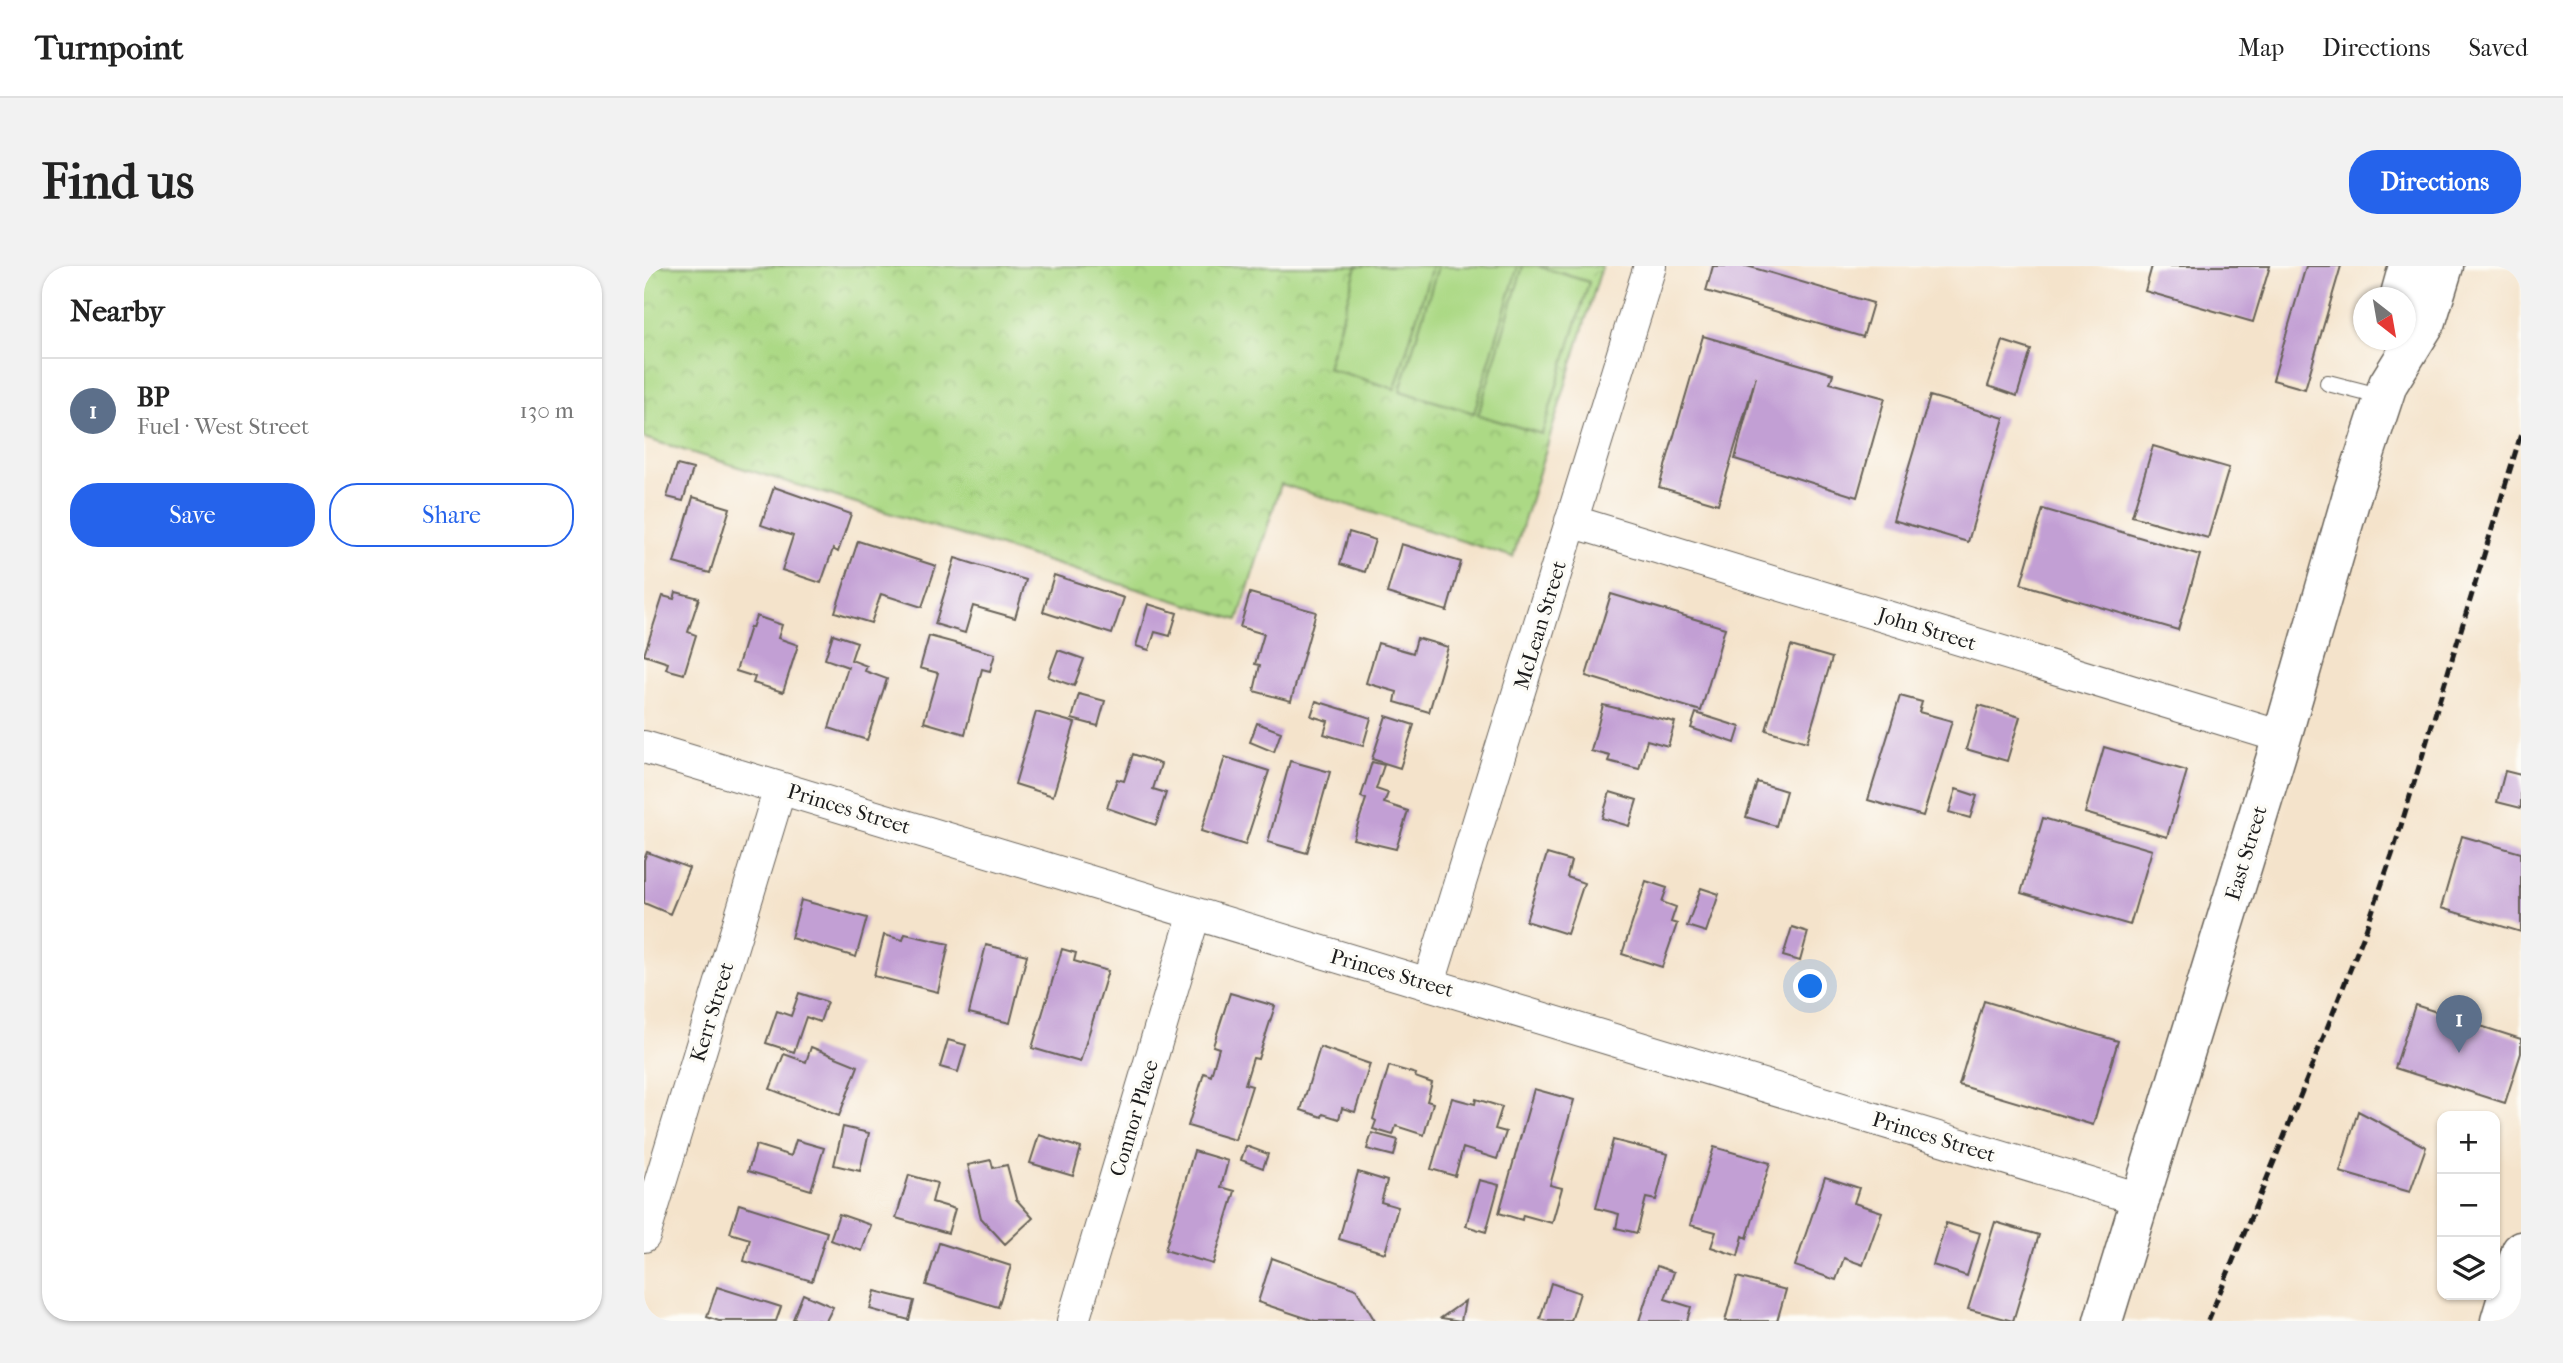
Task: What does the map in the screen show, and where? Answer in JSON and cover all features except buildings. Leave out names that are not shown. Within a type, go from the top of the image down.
[{"type":"main road","points":[[2402,287],[2407,266]]},
{"type":"main road","name":"East Street","points":[[2385,390],[2427,321],[2444,266]]},
{"type":"main road","name":"East Street","points":[[2103,1321],[2385,390],[2391,350]]},
{"type":"main road","points":[[2500,1321],[2521,1251]]},
{"type":"street","name":"McLean Street","points":[[1429,984],[1650,266]]},
{"type":"street","name":"John Street","points":[[1572,520],[2281,737]]},
{"type":"street","name":"Princes Street","points":[[644,747],[2140,1199]]},
{"type":"street","name":"Kerr Street","points":[[644,1236],[780,788]]},
{"type":"street","name":"Connor Place","points":[[1073,1321],[1194,915]]},
{"type":"lane","points":[[2329,383],[2385,390]]},
{"type":"green space","points":[[644,266],[1602,266],[1513,557],[1281,484],[1238,620],[644,438]]},
{"type":"green space","points":[[1357,266],[1432,266],[1395,389],[1327,368]]},
{"type":"green space","points":[[1438,266],[1518,266],[1474,413],[1400,391]]},
{"type":"green space","points":[[1523,266],[1537,266],[1589,282],[1542,434],[1478,415]]},
{"type":"railway","points":[[2208,1321],[2365,932],[2392,855],[2521,434]]},
{"type":"place","name":"BP","points":[[2459,1053]]}]
